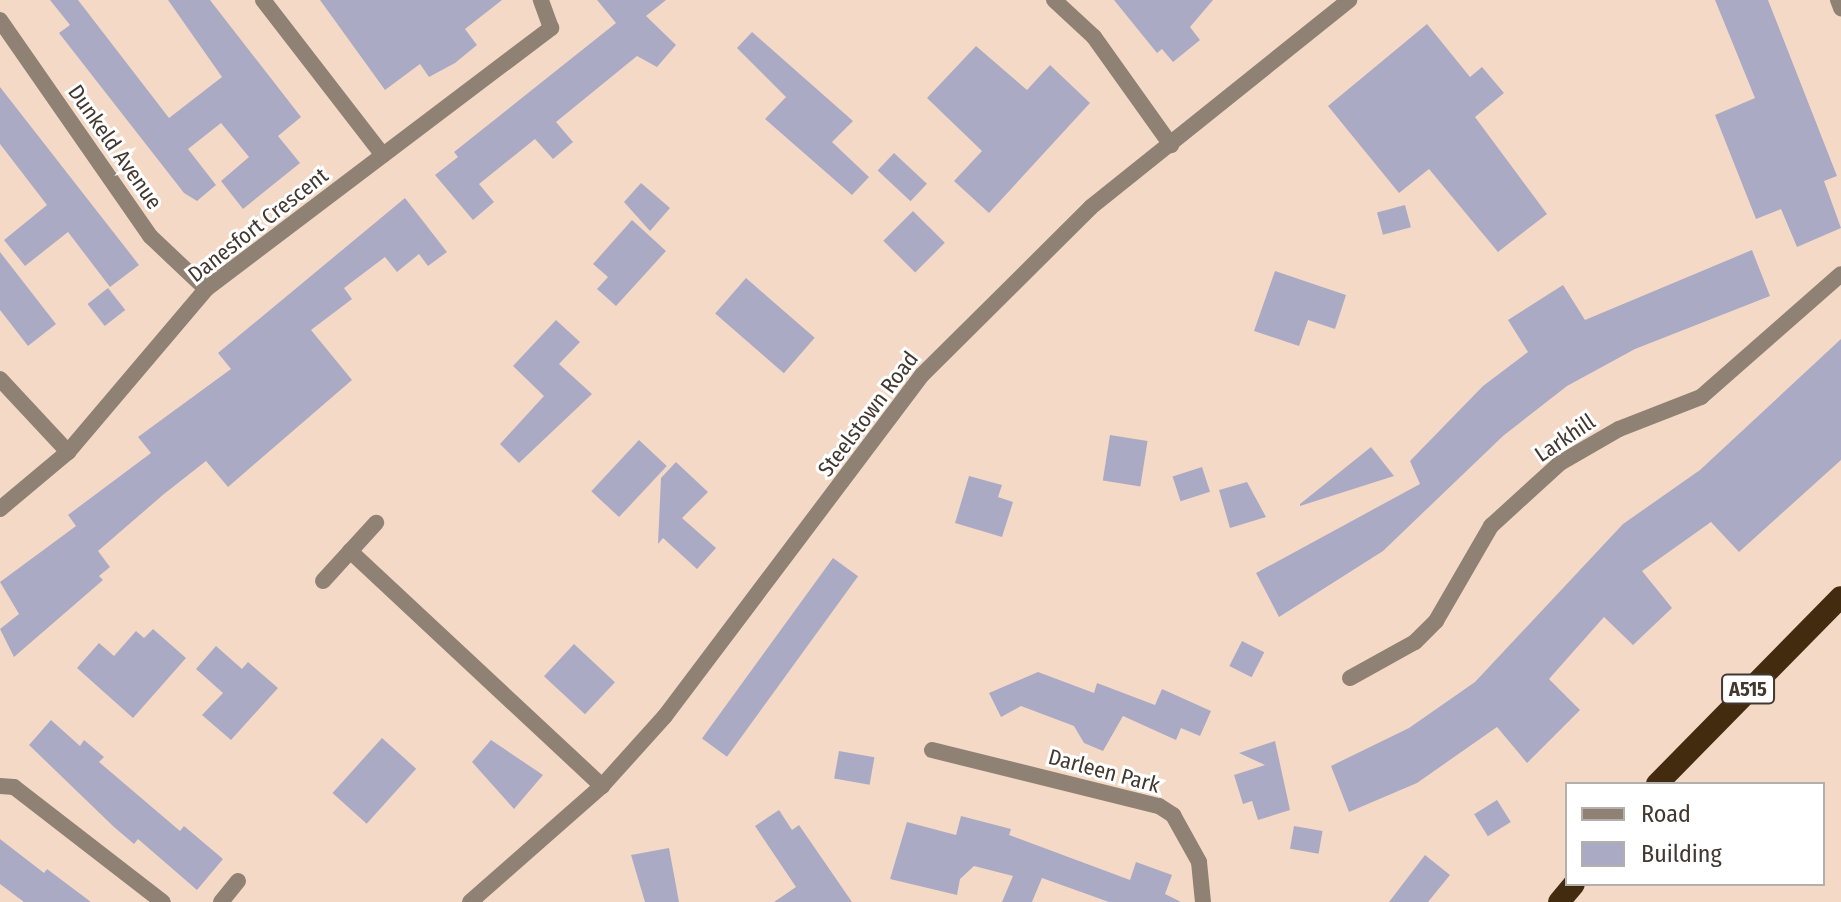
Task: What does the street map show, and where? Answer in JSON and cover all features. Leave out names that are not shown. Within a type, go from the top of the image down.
[{"type":"highway","name":"A515","points":[[1659,782],[1841,597]]},
{"type":"highway","points":[[1559,902],[1572,886]]},
{"type":"street","points":[[263,0],[383,155]]},
{"type":"street","name":"Danesfort Crescent","points":[[0,509],[68,452],[206,289],[551,28],[541,0]]},
{"type":"street","points":[[1054,0],[1094,37],[1171,145]]},
{"type":"street","name":"Steelstown Road","points":[[470,902],[602,786],[665,716],[922,375],[1091,207],[1349,0]]},
{"type":"street","points":[[1838,0],[1841,8]]},
{"type":"street","name":"Dunkeld Avenue","points":[[0,20],[150,236],[206,289]]},
{"type":"street","name":"Larkhill","points":[[1350,678],[1415,642],[1436,621],[1491,526],[1560,463],[1619,429],[1701,397],[1841,274]]},
{"type":"street","points":[[0,379],[68,452]]},
{"type":"street","points":[[323,581],[376,523]]},
{"type":"street","points":[[350,551],[602,786]]},
{"type":"street","name":"Darleen Park","points":[[932,750],[1159,806],[1173,815],[1199,862],[1203,902]]},
{"type":"street","points":[[0,786],[14,787],[163,902]]},
{"type":"street","points":[[221,902],[238,881]]},
{"type":"building","points":[[50,0],[78,0],[169,118],[222,77],[168,0],[210,0],[301,117],[278,136],[300,163],[243,209],[221,181],[249,157],[221,123],[188,149],[216,185],[197,201],[184,193],[59,33],[70,25]]},
{"type":"building","points":[[320,0],[502,0],[465,29],[477,45],[455,63],[429,77],[420,64],[385,90]]},
{"type":"building","points":[[597,0],[666,0],[646,16],[676,45],[657,67],[637,56],[556,122],[573,142],[553,159],[535,139],[479,184],[494,202],[473,220],[435,175],[458,157],[454,152],[616,23]]},
{"type":"building","points":[[1114,0],[1213,0],[1190,27],[1200,40],[1173,62],[1162,49],[1157,53]]},
{"type":"building","points":[[1715,0],[1768,0],[1837,176],[1824,181],[1841,228],[1797,247],[1781,209],[1756,219],[1715,115],[1755,98]]},
{"type":"building","points":[[1427,24],[1470,77],[1482,67],[1504,93],[1475,117],[1547,214],[1498,252],[1429,169],[1399,193],[1328,106]]},
{"type":"building","points":[[752,32],[853,121],[832,142],[869,177],[852,195],[765,119],[786,97],[737,48]]},
{"type":"building","points":[[976,46],[1027,90],[1050,65],[1090,103],[989,213],[954,181],[982,151],[927,98]]},
{"type":"building","points":[[0,87],[139,265],[110,287],[68,232],[25,266],[4,240],[47,205],[0,144]]},
{"type":"building","points":[[894,153],[927,184],[911,201],[878,171]]},
{"type":"building","points":[[641,183],[670,208],[650,231],[624,202]]},
{"type":"building","points":[[405,198],[447,252],[428,266],[419,254],[397,272],[385,257],[344,288],[352,299],[311,330],[352,380],[228,487],[206,461],[164,494],[98,551],[110,567],[99,576],[103,580],[14,657],[0,629],[19,614],[0,582],[76,526],[68,515],[151,453],[138,437],[231,369],[218,353]]},
{"type":"building","points":[[1405,205],[1411,227],[1383,235],[1377,213]]},
{"type":"building","points":[[913,211],[945,243],[915,273],[883,241]]},
{"type":"building","points":[[632,220],[666,251],[616,306],[597,289],[608,277],[593,264]]},
{"type":"building","points":[[1752,250],[1770,296],[1635,349],[1567,386],[1503,436],[1383,551],[1279,617],[1256,573],[1420,484],[1410,461],[1483,386],[1528,352],[1508,320],[1563,285],[1585,320]]},
{"type":"building","points":[[0,252],[56,324],[28,346],[0,310]]},
{"type":"building","points":[[1275,271],[1346,295],[1335,329],[1308,320],[1299,346],[1254,331]]},
{"type":"building","points":[[746,278],[815,338],[784,373],[715,313]]},
{"type":"building","points":[[108,288],[125,310],[105,326],[88,304]]},
{"type":"building","points":[[556,320],[580,342],[559,364],[592,394],[519,463],[500,444],[544,396],[513,366]]},
{"type":"building","points":[[1841,339],[1841,460],[1739,552],[1711,522],[1642,571],[1672,608],[1633,645],[1604,617],[1549,679],[1580,710],[1527,763],[1497,727],[1417,783],[1349,812],[1331,766],[1409,728],[1475,682],[1623,524],[1700,470]]},
{"type":"building","points":[[1110,435],[1148,441],[1140,486],[1103,480]]},
{"type":"building","points":[[639,440],[667,466],[619,517],[591,491]]},
{"type":"building","points":[[1371,447],[1394,476],[1300,506],[1300,504]]},
{"type":"building","points":[[676,462],[708,492],[682,518],[716,548],[697,569],[663,538],[658,544],[661,478]]},
{"type":"building","points":[[1202,467],[1210,492],[1181,501],[1173,477]]},
{"type":"building","points":[[969,476],[1002,485],[998,497],[1013,502],[1002,537],[955,523]]},
{"type":"building","points":[[1247,482],[1266,517],[1230,528],[1219,490]]},
{"type":"building","points":[[833,558],[858,576],[727,757],[702,738]]},
{"type":"building","points":[[153,629],[186,658],[133,718],[77,668],[99,643],[114,656],[136,631],[144,638]]},
{"type":"building","points":[[1242,641],[1264,652],[1252,677],[1229,666]]},
{"type":"building","points":[[574,644],[615,682],[585,714],[544,676]]},
{"type":"building","points":[[216,646],[242,669],[248,662],[278,688],[231,740],[202,715],[223,693],[196,669]]},
{"type":"building","points":[[1038,672],[1094,693],[1097,683],[1155,705],[1162,689],[1211,711],[1200,736],[1181,728],[1176,740],[1123,716],[1103,751],[1084,743],[1074,726],[1021,706],[1001,717],[989,693]]},
{"type":"building","points":[[51,720],[80,746],[84,740],[104,757],[99,762],[180,831],[184,826],[223,859],[197,890],[138,839],[134,844],[114,827],[29,745]]},
{"type":"building","points":[[382,738],[416,769],[367,824],[332,793]]},
{"type":"building","points":[[491,740],[543,775],[514,809],[472,762]]},
{"type":"building","points":[[1275,741],[1290,810],[1258,820],[1252,801],[1243,804],[1234,775],[1265,765],[1239,753]]},
{"type":"building","points":[[839,751],[874,757],[870,785],[834,779]]},
{"type":"building","points":[[1497,800],[1511,822],[1488,836],[1474,814]]},
{"type":"building","points":[[779,810],[792,830],[799,825],[852,902],[774,902],[796,887],[755,826]]},
{"type":"building","points":[[961,816],[1011,829],[1009,835],[1130,880],[1136,862],[1172,875],[1165,894],[1181,902],[1109,902],[1042,878],[1032,902],[1002,902],[1013,876],[974,866],[960,879],[957,895],[890,879],[907,822],[956,835]]},
{"type":"building","points":[[1294,826],[1323,831],[1319,854],[1290,849]]},
{"type":"building","points":[[0,839],[44,873],[47,869],[91,902],[24,902],[0,884]]},
{"type":"building","points":[[669,848],[679,902],[645,902],[631,855]]},
{"type":"building","points":[[1425,855],[1450,875],[1428,902],[1389,902]]}]
